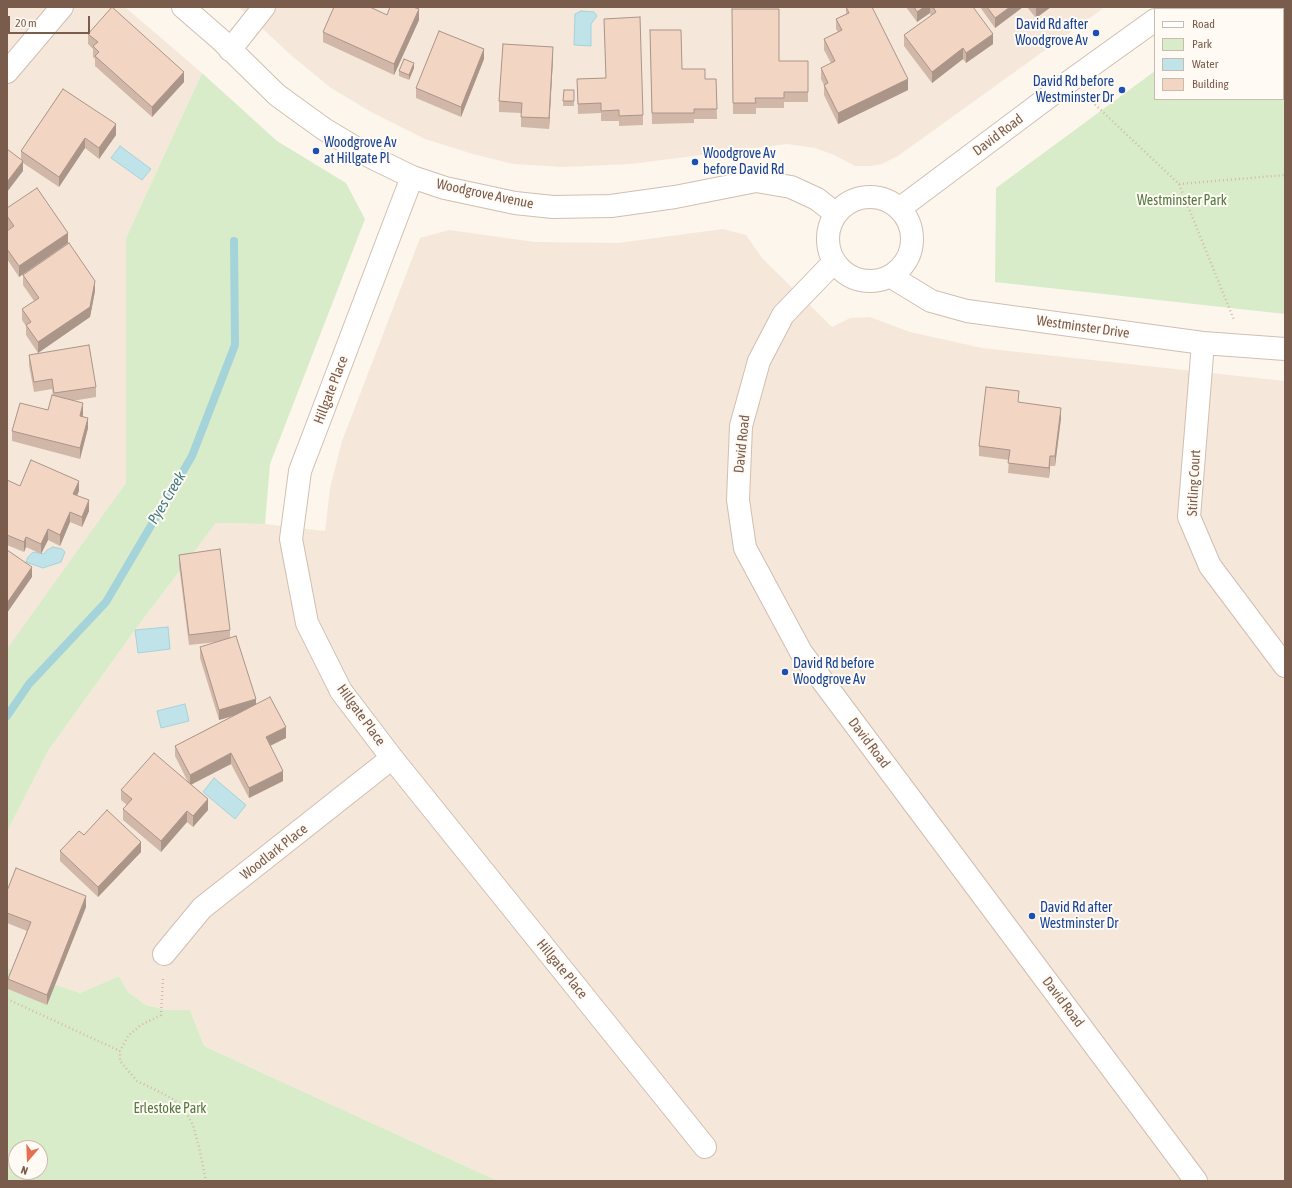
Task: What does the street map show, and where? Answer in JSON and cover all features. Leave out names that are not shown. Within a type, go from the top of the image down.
[{"type":"street","points":[[7,72],[62,7]]},
{"type":"street","name":"Woodgrove Avenue","points":[[183,7],[221,40],[277,95],[324,129],[369,156],[412,177],[445,188],[514,203],[553,206],[611,206],[675,197],[756,182],[791,187],[817,199],[836,214]]},
{"type":"street","points":[[230,50],[264,7]]},
{"type":"street","name":"David Road","points":[[899,209],[1070,81],[1154,21]]},
{"type":"street","name":"Hillgate Place","points":[[412,177],[300,471],[291,539],[307,623],[341,691],[392,758],[705,1147]]},
{"type":"street","points":[[873,198],[887,201],[899,209],[907,220],[911,232],[911,245],[908,257],[900,268],[890,276],[878,280],[866,281],[854,278],[843,271],[834,262],[829,250],[828,238],[830,225],[836,214],[846,205],[859,199],[873,198]]},
{"type":"street","name":"David Road","points":[[834,262],[783,315],[759,361],[741,426],[738,500],[745,548],[801,652],[1196,1181]]},
{"type":"street","name":"Westminster Drive","points":[[890,276],[931,301],[967,312],[1204,343],[1285,349]]},
{"type":"street","name":"Stirling Court","points":[[1204,343],[1189,517],[1210,566],[1285,666]]},
{"type":"street","name":"Woodlark Place","points":[[164,954],[202,908],[392,758]]},
{"type":"path","points":[[1070,81],[1179,184],[1245,346]]},
{"type":"path","points":[[1179,184],[1285,175]]},
{"type":"path","points":[[164,954],[161,1015],[141,1025],[128,1036],[120,1051],[120,1061],[137,1081],[164,1094],[182,1105],[193,1125],[206,1181]]},
{"type":"path","points":[[7,1000],[120,1051]]},
{"type":"shaded area","points":[[7,7],[125,7],[202,73],[126,238],[126,483],[7,658]]},
{"type":"shaded area","points":[[239,7],[1105,7],[898,156],[882,164],[855,166],[834,155],[815,148],[787,144],[631,164],[563,167],[513,164],[473,154],[425,139],[371,112],[331,88],[292,56]]},
{"type":"shaded area","points":[[1285,7],[1285,93],[1284,8],[1224,8]]},
{"type":"shaded area","points":[[723,229],[746,235],[762,258],[832,327],[850,318],[870,317],[910,332],[982,348],[1285,381],[1285,1181],[498,1181],[204,1046],[190,1010],[167,1010],[146,1005],[128,992],[119,976],[80,993],[7,968],[7,832],[48,751],[135,630],[216,523],[265,524],[325,531],[330,488],[342,441],[420,238],[449,230],[535,242],[618,243]]},
{"type":"green space","name":"Westminster Park","points":[[1154,72],[1154,100],[1284,100],[1284,92],[1285,314],[995,282],[996,188]]},
{"type":"green space","points":[[202,73],[277,141],[346,183],[365,219],[270,464],[265,524],[216,523],[135,630],[48,751],[7,832],[7,649],[126,483],[126,238]]},
{"type":"green space","name":"Erlestoke Park","points":[[7,968],[80,993],[119,976],[128,992],[146,1005],[167,1010],[190,1010],[204,1046],[498,1181],[7,1181]]},
{"type":"water","points":[[581,11],[594,12],[597,16],[591,24],[591,46],[574,45],[575,14]]},
{"type":"water","points":[[120,146],[151,169],[142,180],[111,158]]},
{"type":"water","points":[[53,547],[62,549],[65,552],[61,562],[43,568],[26,562],[28,557],[33,552],[44,554],[47,550]]},
{"type":"water","points":[[168,627],[170,649],[138,653],[135,630]]},
{"type":"water","points":[[185,704],[189,721],[161,728],[157,711]]},
{"type":"water","points":[[214,778],[246,805],[235,819],[203,792]]},
{"type":"building","points":[[112,7],[184,72],[152,107],[95,56],[99,52],[93,46],[98,42],[88,34]]},
{"type":"building","points":[[334,7],[370,7],[387,15],[390,7],[413,7],[419,9],[394,64],[323,32]]},
{"type":"building","points":[[846,7],[872,7],[908,79],[838,113],[824,85],[828,83],[821,68],[835,61],[824,39],[842,30],[836,19],[849,13]]},
{"type":"building","points":[[914,7],[924,7],[917,12]]},
{"type":"building","points":[[933,7],[973,7],[993,34],[966,53],[963,48],[932,72],[904,35],[936,12]]},
{"type":"building","points":[[987,7],[1010,7],[995,18]]},
{"type":"building","points":[[732,9],[779,9],[779,61],[808,61],[808,92],[784,92],[784,98],[755,98],[756,103],[733,103]]},
{"type":"building","points":[[640,17],[643,115],[619,116],[619,110],[601,111],[601,103],[578,104],[577,79],[606,78],[604,19]]},
{"type":"building","points":[[650,30],[681,30],[682,69],[705,69],[705,79],[716,79],[717,109],[694,109],[694,113],[652,113]]},
{"type":"building","points":[[439,31],[484,49],[461,107],[416,88]]},
{"type":"building","points":[[503,44],[553,47],[549,118],[521,117],[522,103],[499,101]]},
{"type":"building","points":[[404,59],[414,63],[409,75],[399,71]]},
{"type":"building","points":[[63,89],[116,124],[99,148],[85,138],[59,177],[21,151]]},
{"type":"building","points":[[564,90],[574,90],[574,101],[563,101]]},
{"type":"building","points":[[7,149],[23,161],[7,182]]},
{"type":"building","points":[[37,188],[68,233],[19,266],[7,249],[7,231],[14,226],[7,216],[7,208]]},
{"type":"building","points":[[69,243],[95,281],[90,307],[38,342],[26,325],[31,322],[22,309],[39,298],[23,275]]},
{"type":"building","points":[[89,345],[96,387],[54,393],[52,379],[34,382],[29,355]]},
{"type":"building","points":[[986,387],[1019,391],[1018,402],[1061,408],[1055,456],[1050,456],[1049,468],[1008,463],[1010,450],[979,446]]},
{"type":"building","points":[[52,395],[83,403],[80,416],[88,418],[80,448],[12,431],[20,403],[48,410]]},
{"type":"building","points":[[31,460],[79,481],[73,494],[89,500],[82,517],[70,512],[60,535],[48,529],[41,544],[26,537],[24,542],[7,535],[7,480],[20,486]]},
{"type":"building","points":[[220,549],[230,630],[189,635],[179,555]]},
{"type":"building","points":[[7,550],[32,567],[7,603]]},
{"type":"building","points":[[236,636],[256,699],[219,710],[200,647]]},
{"type":"building","points":[[270,697],[286,727],[266,737],[283,771],[249,788],[231,753],[190,775],[175,746]]},
{"type":"building","points":[[154,753],[208,799],[193,816],[187,811],[161,841],[123,809],[132,799],[121,790]]},
{"type":"building","points":[[107,810],[141,842],[98,887],[60,851],[79,831],[84,835]]},
{"type":"building","points":[[16,868],[86,896],[47,995],[8,979],[31,922],[7,913],[7,891]]},
{"type":"waterway","name":"Pyes Creek","points":[[7,716],[29,684],[106,602],[192,456],[235,345],[234,241]]},
{"type":"place","name":"David Rd after Woodgrove Av","points":[[1096,33]]},
{"type":"place","name":"David Rd before Westminster Dr","points":[[1122,90]]},
{"type":"place","name":"Woodgrove Av at Hillgate Pl","points":[[316,151]]},
{"type":"place","name":"Woodgrove Av before David Rd","points":[[695,162]]},
{"type":"place","name":"David Rd before Woodgrove Av","points":[[785,672]]},
{"type":"place","name":"David Rd after Westminster Dr","points":[[1032,916]]}]
